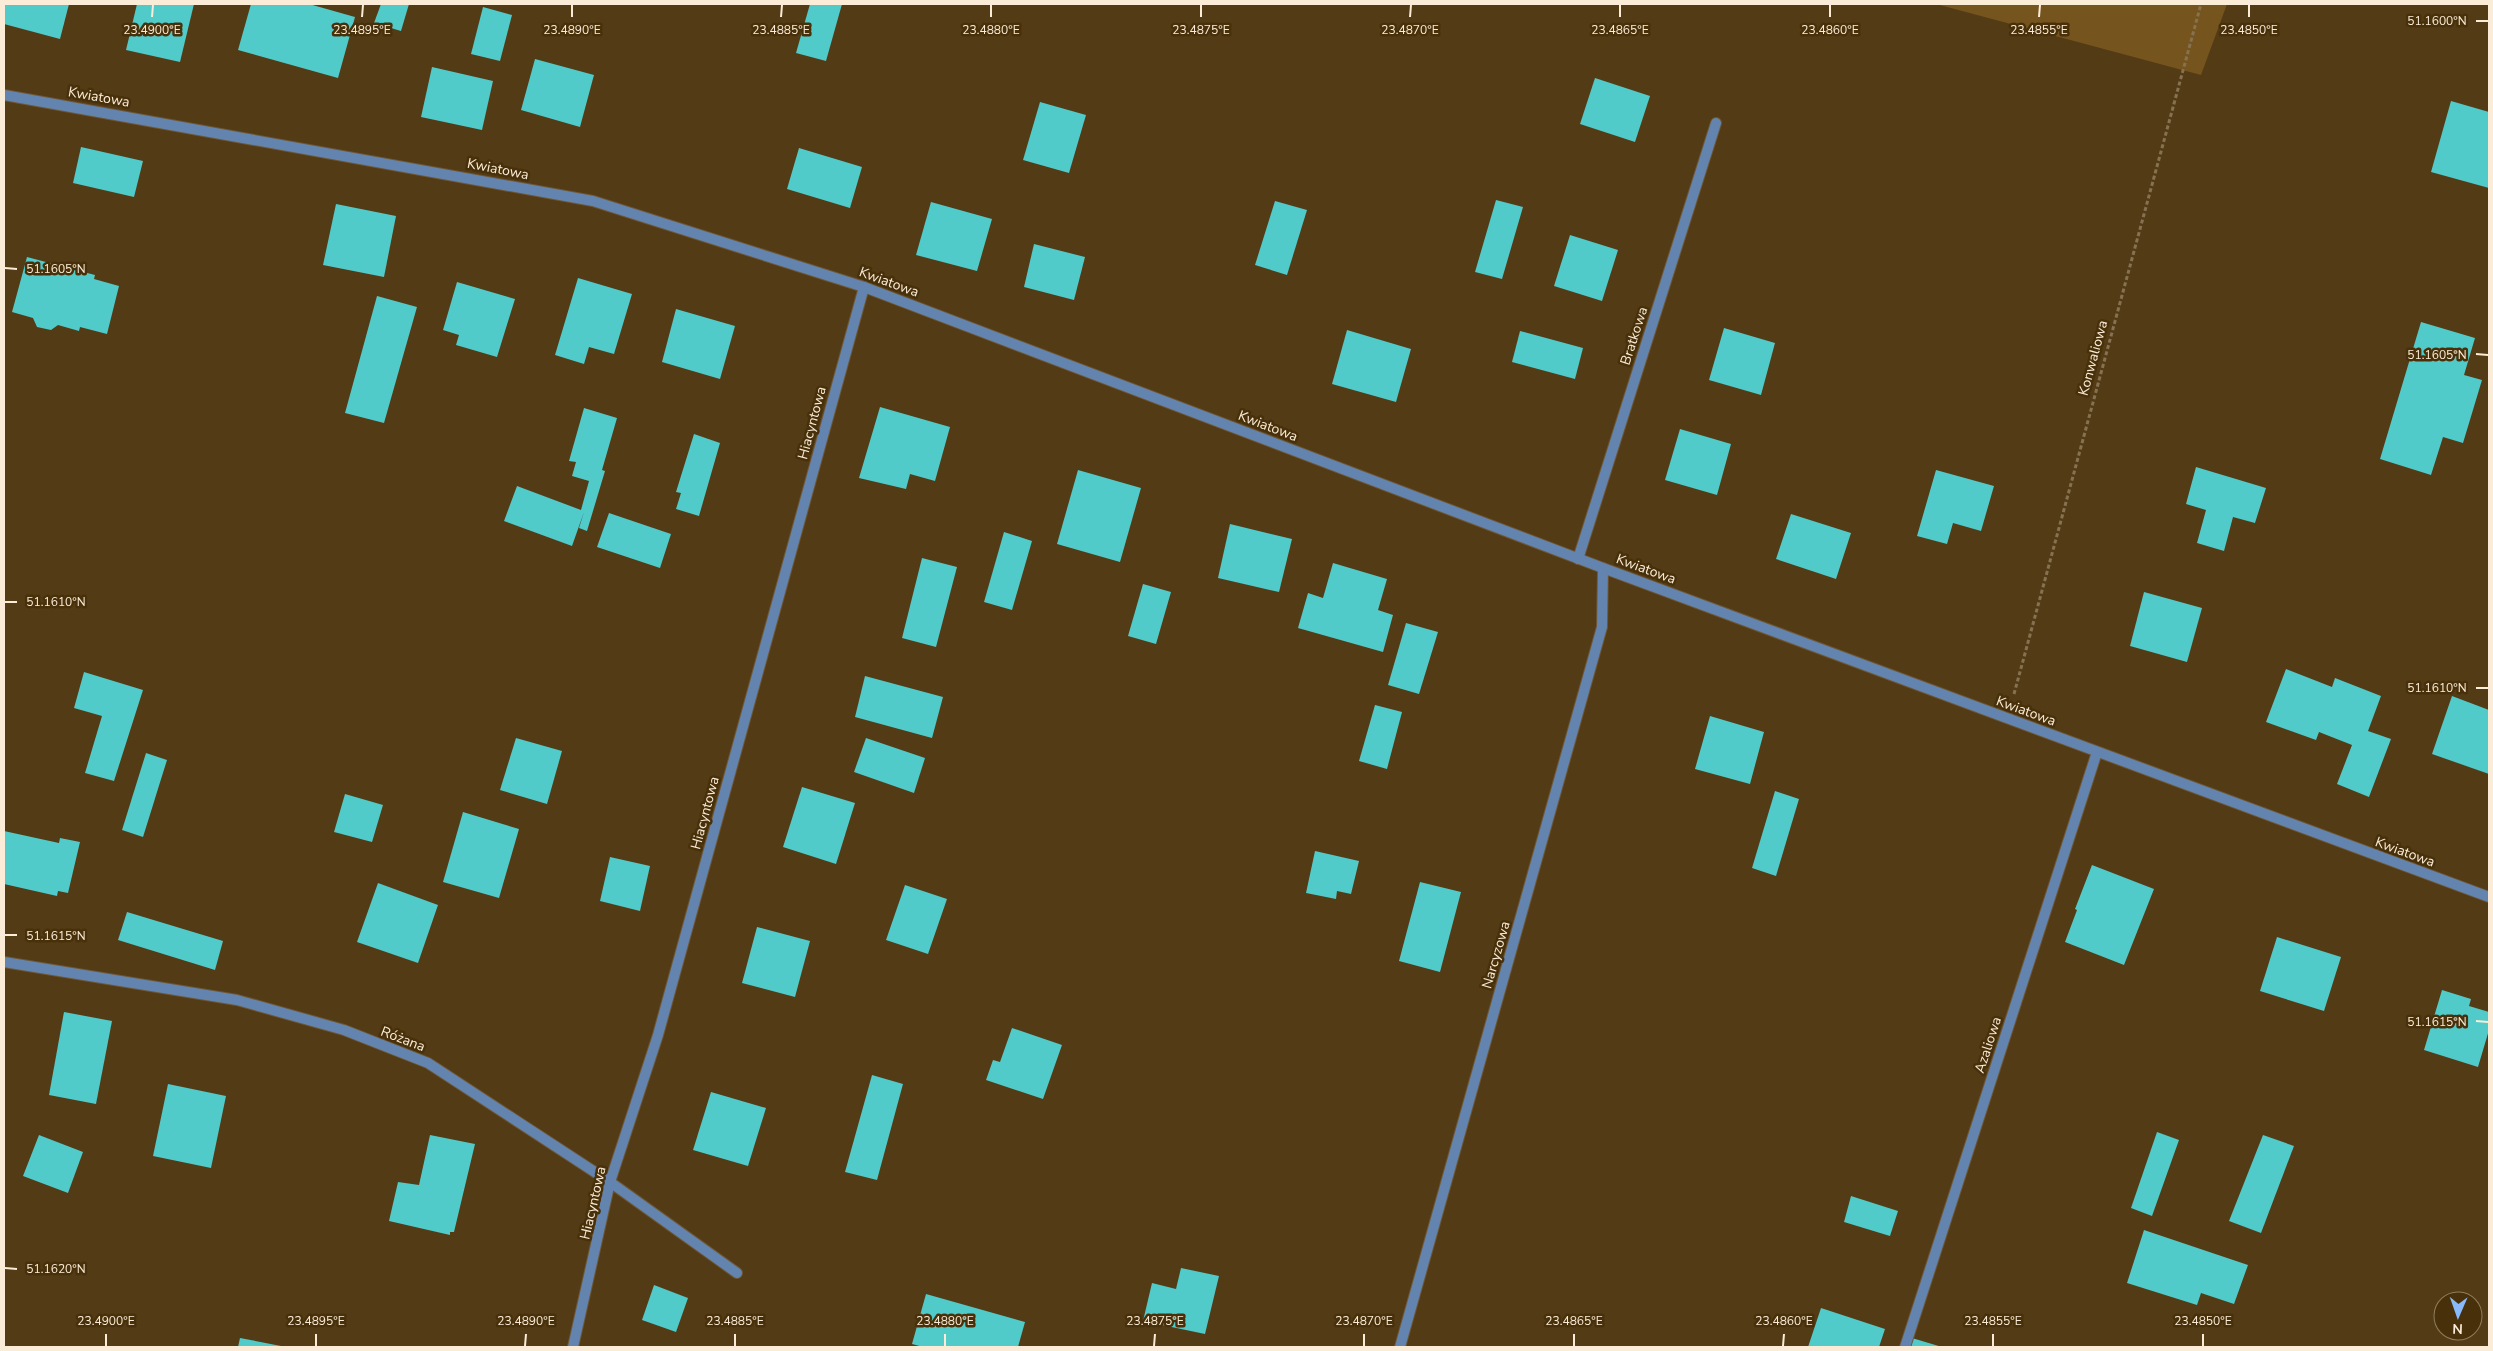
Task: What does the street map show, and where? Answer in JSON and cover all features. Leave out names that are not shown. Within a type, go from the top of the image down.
[{"type":"street","name":"Kwiatowa","points":[[4,94],[593,201],[864,287],[1603,568],[2489,897]]},
{"type":"street","name":"Bratkowa","points":[[1578,558],[1716,122]]},
{"type":"street","name":"Hiacyntowa","points":[[572,1347],[610,1182],[660,1026],[864,287]]},
{"type":"street","name":"Narcyzowa","points":[[1400,1347],[1602,627],[1603,568]]},
{"type":"street","name":"Azaliowa","points":[[1905,1347],[2097,752]]},
{"type":"street","name":"Różana","points":[[4,962],[237,1000],[344,1030],[428,1063],[610,1182],[737,1273]]},
{"type":"path","name":"Konwaliowa","points":[[2008,719],[2200,4]]},
{"type":"shaded area","points":[[1936,4],[2227,4],[2201,75]]},
{"type":"building","points":[[4,4],[69,4],[60,39],[4,24]]},
{"type":"building","points":[[137,4],[194,4],[180,62],[126,50]]},
{"type":"building","points":[[251,4],[309,4],[355,17],[338,78],[238,50]]},
{"type":"building","points":[[381,4],[409,4],[401,31],[374,23]]},
{"type":"building","points":[[810,4],[842,4],[826,61],[796,53]]},
{"type":"building","points":[[483,7],[512,15],[500,61],[471,54]]},
{"type":"building","points":[[535,59],[594,75],[580,127],[521,110]]},
{"type":"building","points":[[432,67],[493,81],[482,130],[421,117]]},
{"type":"building","points":[[1595,78],[1650,96],[1635,142],[1580,124]]},
{"type":"building","points":[[2451,101],[2489,112],[2489,188],[2431,172]]},
{"type":"building","points":[[1040,102],[1086,115],[1069,173],[1023,160]]},
{"type":"building","points":[[81,147],[143,161],[134,197],[73,183]]},
{"type":"building","points":[[799,148],[862,167],[850,208],[787,189]]},
{"type":"building","points":[[1496,200],[1523,207],[1502,279],[1475,272]]},
{"type":"building","points":[[1275,201],[1307,210],[1287,275],[1255,265]]},
{"type":"building","points":[[931,202],[992,219],[977,271],[916,255]]},
{"type":"building","points":[[336,204],[396,216],[384,277],[323,265]]},
{"type":"building","points":[[1570,235],[1618,250],[1602,301],[1554,286]]},
{"type":"building","points":[[1034,244],[1085,257],[1074,300],[1024,287]]},
{"type":"building","points":[[27,257],[95,275],[94,279],[119,286],[107,334],[80,327],[79,331],[58,325],[51,330],[37,327],[33,318],[12,312]]},
{"type":"building","points":[[578,278],[632,294],[614,354],[589,347],[584,364],[555,355]]},
{"type":"building","points":[[457,282],[515,299],[497,357],[456,345],[459,335],[443,330]]},
{"type":"building","points":[[377,296],[417,307],[384,423],[345,413]]},
{"type":"building","points":[[676,309],[735,326],[720,379],[662,362]]},
{"type":"building","points":[[2421,322],[2475,338],[2464,375],[2482,380],[2463,443],[2443,437],[2431,475],[2380,459]]},
{"type":"building","points":[[1724,328],[1775,343],[1761,395],[1709,380]]},
{"type":"building","points":[[1347,330],[1411,349],[1396,402],[1332,384]]},
{"type":"building","points":[[1520,331],[1583,348],[1575,379],[1512,362]]},
{"type":"building","points":[[880,407],[950,427],[935,481],[910,474],[906,489],[859,478]]},
{"type":"building","points":[[584,408],[617,418],[602,470],[605,471],[587,531],[579,528],[584,512],[572,546],[504,521],[517,486],[581,510],[589,481],[572,476],[576,462],[569,461]]},
{"type":"building","points":[[1680,429],[1731,444],[1717,495],[1665,480]]},
{"type":"building","points":[[694,434],[720,443],[699,516],[676,509],[681,493],[676,492]]},
{"type":"building","points":[[2196,467],[2266,488],[2255,523],[2233,517],[2224,551],[2197,543],[2206,510],[2186,504]]},
{"type":"building","points":[[1078,470],[1141,488],[1120,562],[1057,544]]},
{"type":"building","points":[[1936,470],[1994,486],[1981,531],[1953,523],[1947,544],[1917,536]]},
{"type":"building","points":[[609,513],[671,534],[660,568],[597,547]]},
{"type":"building","points":[[1791,514],[1851,533],[1836,579],[1776,559]]},
{"type":"building","points":[[1230,524],[1292,539],[1279,592],[1218,578]]},
{"type":"building","points":[[1004,532],[1032,541],[1012,610],[984,602]]},
{"type":"building","points":[[922,558],[957,567],[936,647],[902,638]]},
{"type":"building","points":[[1333,563],[1387,579],[1378,610],[1393,615],[1383,652],[1298,628],[1308,593],[1323,598]]},
{"type":"building","points":[[1143,584],[1171,592],[1156,644],[1128,636]]},
{"type":"building","points":[[2144,592],[2202,608],[2187,662],[2130,646]]},
{"type":"building","points":[[1406,623],[1438,632],[1419,694],[1388,685]]},
{"type":"building","points":[[2286,669],[2332,687],[2335,678],[2381,696],[2368,731],[2391,739],[2369,797],[2337,784],[2352,745],[2319,732],[2316,740],[2266,722]]},
{"type":"building","points":[[84,672],[143,690],[114,781],[85,773],[102,716],[74,708]]},
{"type":"building","points":[[865,676],[943,697],[932,738],[855,717]]},
{"type":"building","points":[[2452,696],[2489,710],[2489,774],[2432,754]]},
{"type":"building","points":[[1375,705],[1402,712],[1387,769],[1359,761]]},
{"type":"building","points":[[1710,716],[1764,732],[1750,784],[1695,769]]},
{"type":"building","points":[[516,738],[562,751],[547,804],[500,790]]},
{"type":"building","points":[[866,738],[925,758],[914,793],[854,772]]},
{"type":"building","points":[[146,753],[167,760],[143,837],[122,830]]},
{"type":"building","points":[[802,787],[855,803],[836,864],[783,847]]},
{"type":"building","points":[[1775,791],[1799,799],[1776,876],[1752,868]]},
{"type":"building","points":[[345,794],[383,805],[372,842],[334,832]]},
{"type":"building","points":[[463,812],[519,829],[499,898],[443,882]]},
{"type":"building","points":[[4,831],[59,843],[60,838],[80,842],[68,893],[58,891],[57,896],[4,884]]},
{"type":"building","points":[[1315,851],[1359,861],[1351,894],[1337,891],[1336,899],[1306,893]]},
{"type":"building","points":[[610,857],[650,866],[640,911],[600,901]]},
{"type":"building","points":[[2092,865],[2154,889],[2124,965],[2065,942]]},
{"type":"building","points":[[1420,882],[1461,892],[1440,972],[1399,961]]},
{"type":"building","points":[[378,883],[438,905],[418,963],[357,942]]},
{"type":"building","points":[[905,885],[947,899],[928,954],[886,940]]},
{"type":"building","points":[[127,912],[223,941],[215,970],[118,940]]},
{"type":"building","points":[[757,927],[810,941],[795,997],[742,983]]},
{"type":"building","points":[[2277,937],[2341,957],[2324,1011],[2260,991]]},
{"type":"building","points":[[2442,990],[2471,999],[2469,1006],[2489,1012],[2489,1030],[2478,1067],[2424,1050]]},
{"type":"building","points":[[64,1012],[112,1021],[96,1104],[49,1095]]},
{"type":"building","points":[[1012,1028],[1062,1045],[1043,1099],[986,1080],[993,1060],[1000,1062]]},
{"type":"building","points":[[872,1075],[903,1084],[877,1180],[845,1172]]},
{"type":"building","points":[[168,1084],[226,1096],[211,1168],[153,1156]]},
{"type":"building","points":[[711,1092],[766,1108],[748,1166],[693,1150]]},
{"type":"building","points":[[2157,1132],[2179,1140],[2152,1216],[2131,1208]]},
{"type":"building","points":[[39,1135],[83,1152],[68,1193],[23,1176]]},
{"type":"building","points":[[430,1135],[475,1144],[454,1232],[450,1232],[450,1235],[389,1221],[398,1182],[419,1185]]},
{"type":"building","points":[[2263,1135],[2294,1146],[2261,1233],[2229,1221]]},
{"type":"building","points":[[1851,1196],[1898,1211],[1890,1236],[1844,1222]]},
{"type":"building","points":[[2144,1230],[2248,1265],[2234,1304],[2201,1293],[2197,1305],[2127,1283]]},
{"type":"building","points":[[1181,1268],[1219,1276],[1205,1334],[1143,1321],[1152,1283],[1176,1289]]},
{"type":"building","points":[[654,1285],[688,1298],[676,1332],[642,1320]]},
{"type":"building","points":[[926,1294],[1025,1322],[1018,1347],[923,1347],[912,1344]]},
{"type":"building","points":[[1821,1308],[1885,1329],[1879,1347],[1808,1347]]},
{"type":"building","points":[[240,1338],[281,1346],[281,1347],[238,1347]]},
{"type":"building","points":[[1912,1338],[1942,1347],[1909,1347]]}]
